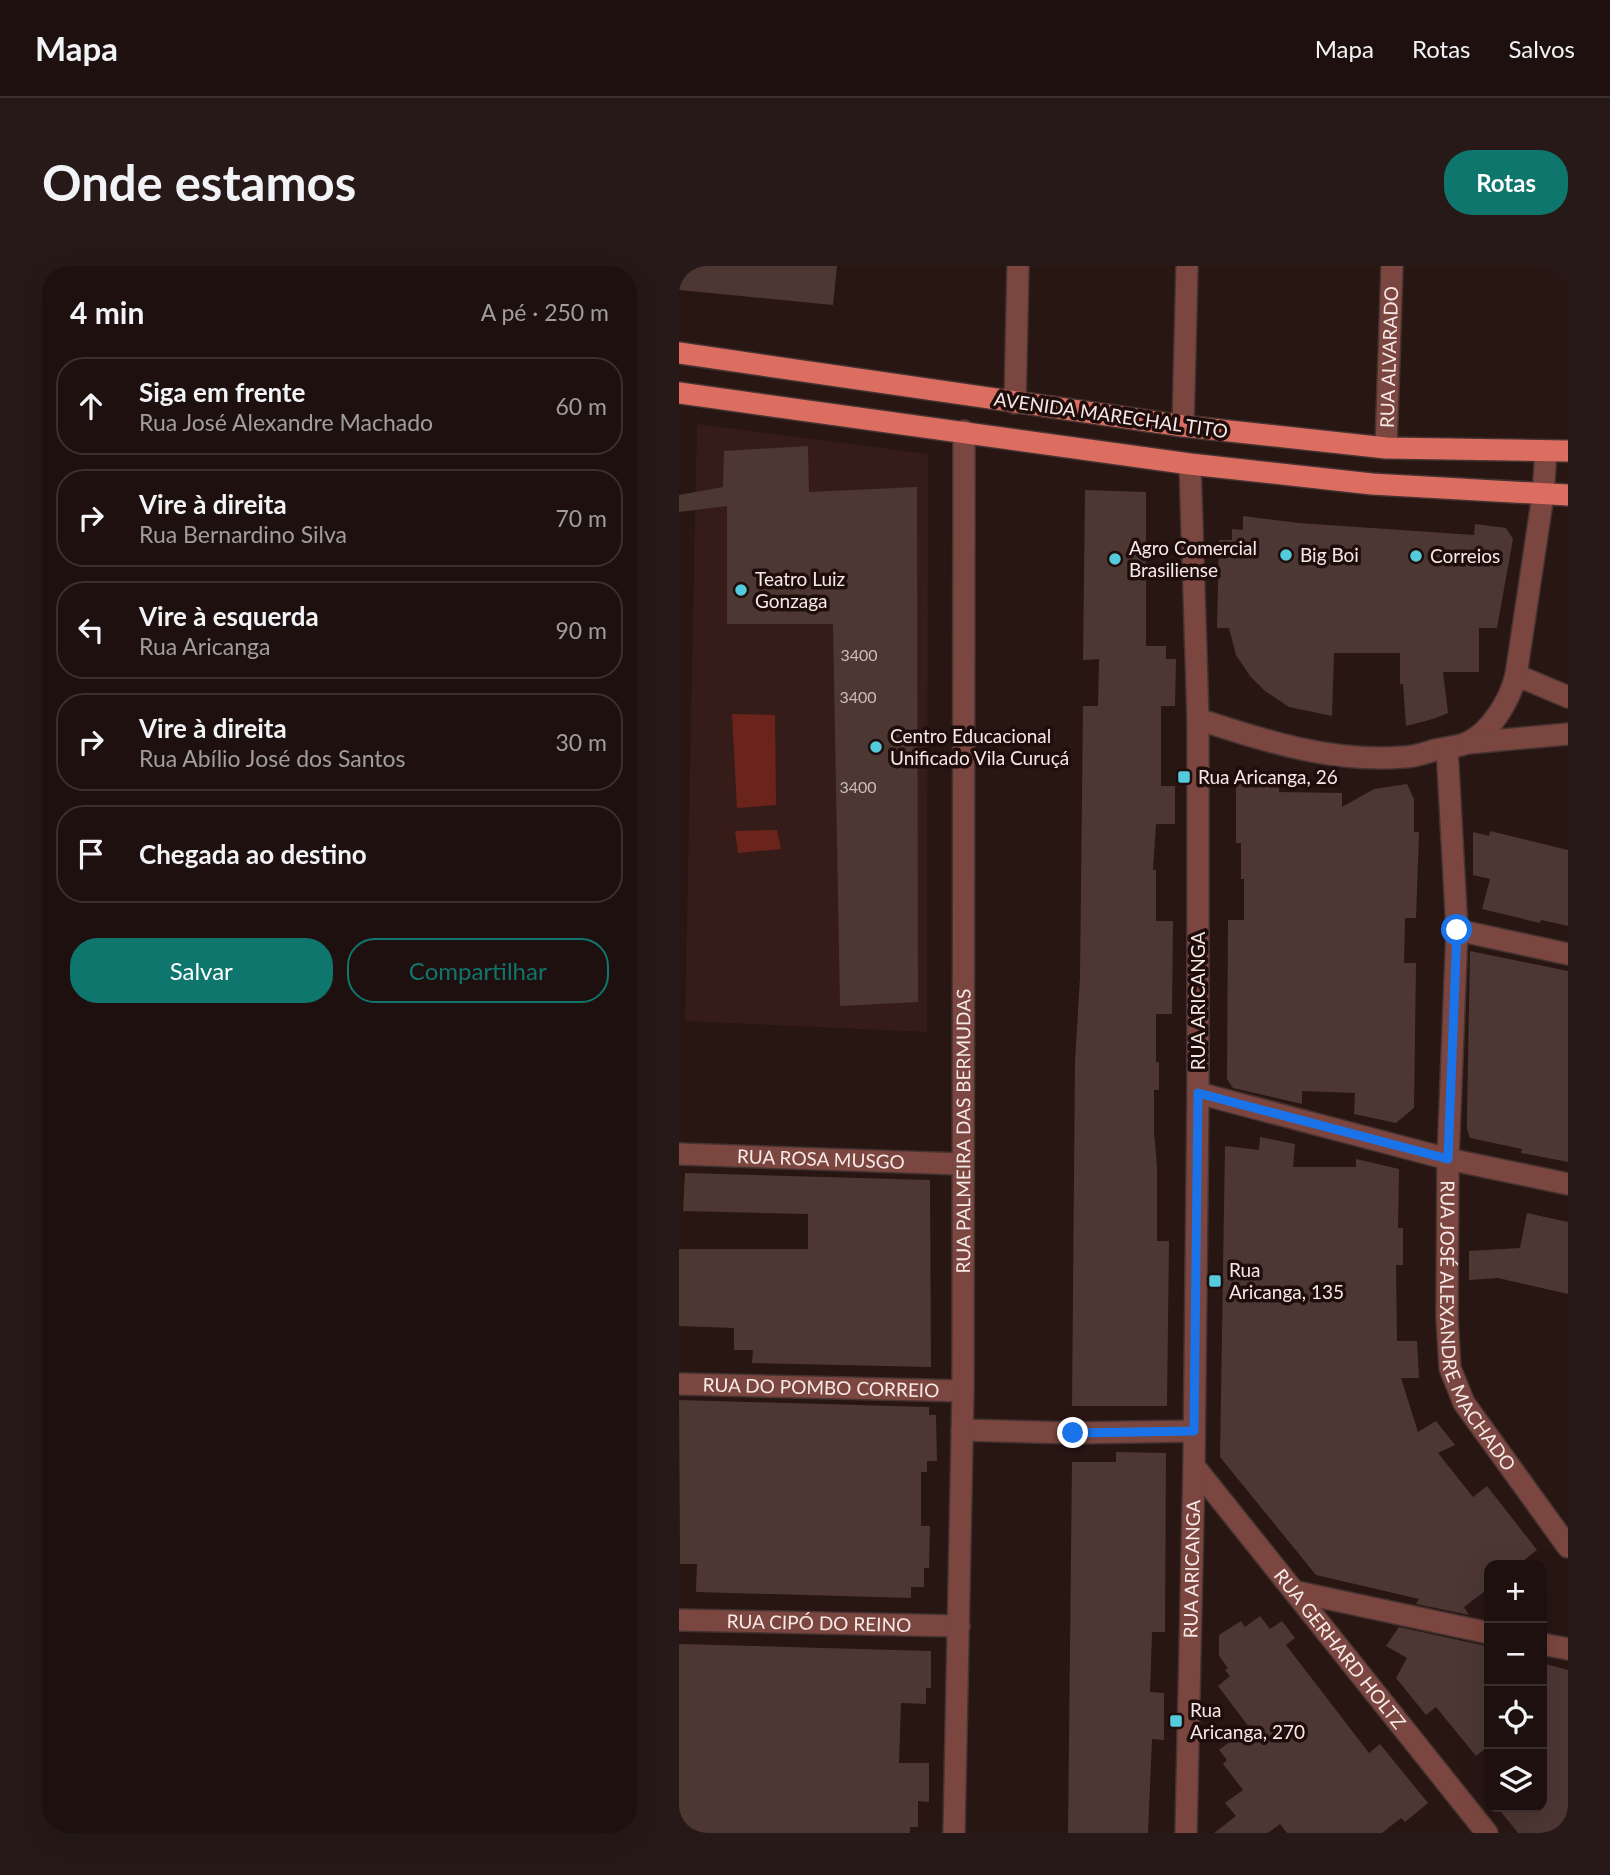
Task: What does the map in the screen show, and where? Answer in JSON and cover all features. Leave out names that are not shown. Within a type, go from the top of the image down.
[{"type":"main road","name":"AVENIDA MARECHAL TITO","points":[[679,354],[1183,426],[1386,448],[1568,451]]},
{"type":"main road","name":"AVENIDA MARECHAL TITO","points":[[679,393],[1190,464],[1372,484],[1568,495]]},
{"type":"street","points":[[1015,403],[1018,266]]},
{"type":"street","points":[[1183,426],[1187,266]]},
{"type":"street","name":"RUA ALVARADO","points":[[1386,448],[1392,266]]},
{"type":"street","name":"RUA PALMEIRA DAS BERMUDAS","points":[[954,1833],[963,1430],[964,431]]},
{"type":"street","points":[[1468,743],[1487,727],[1513,688],[1546,452]]},
{"type":"street","name":"RUA ARICANGA","points":[[1186,1833],[1198,1093],[1198,719],[1190,464]]},
{"type":"street","points":[[1516,675],[1568,698]]},
{"type":"street","points":[[1198,719],[1260,740],[1313,752],[1357,757],[1405,757],[1468,743],[1568,734]]},
{"type":"street","name":"RUA JOSÉ ALEXANDRE MACHADO","points":[[1447,748],[1457,930],[1448,1159],[1447,1318],[1450,1368],[1464,1403],[1568,1547]]},
{"type":"street","points":[[1457,930],[1568,954]]},
{"type":"street","points":[[1198,1093],[1448,1159],[1568,1184]]},
{"type":"street","name":"RUA ROSA MUSGO","points":[[679,1154],[962,1164]]},
{"type":"street","name":"RUA DO POMBO CORREIO","points":[[679,1384],[963,1391]]},
{"type":"street","points":[[963,1430],[1073,1433],[1194,1431]]},
{"type":"street","name":"RUA GERHARD HOLTZ","points":[[1194,1466],[1487,1833]]},
{"type":"street","points":[[1297,1592],[1484,1632]]},
{"type":"street","name":"RUA CIPÓ DO REINO","points":[[679,1620],[958,1626]]},
{"type":"street","points":[[1547,1645],[1568,1649]]},
{"type":"shaded area","points":[[697,424],[928,454],[927,1032],[685,1021]]},
{"type":"shaded area","points":[[732,714],[775,715],[776,805],[737,808]]},
{"type":"shaded area","points":[[777,830],[781,849],[738,853],[735,831]]},
{"type":"building","points":[[679,266],[837,266],[833,305],[679,290]]},
{"type":"building","name":"Centro Educacional Unificado Vila Curuçá","points":[[808,446],[809,492],[917,487],[918,1002],[840,1006],[833,624],[727,624],[727,506],[679,512],[679,495],[723,487],[724,451]]},
{"type":"building","points":[[1085,490],[1146,492],[1146,646],[1166,646],[1166,659],[1176,659],[1175,706],[1161,706],[1161,786],[1175,786],[1175,824],[1156,824],[1153,870],[1156,870],[1156,921],[1173,921],[1172,1014],[1156,1014],[1159,1090],[1154,1090],[1157,1241],[1169,1241],[1167,1406],[1072,1406],[1075,1062],[1080,977],[1083,706],[1098,706],[1099,659],[1083,660]]},
{"type":"building","points":[[1243,516],[1299,523],[1474,535],[1475,524],[1506,528],[1513,539],[1497,628],[1479,628],[1479,672],[1443,672],[1448,713],[1406,726],[1403,684],[1400,684],[1400,653],[1334,653],[1332,716],[1289,707],[1265,691],[1250,676],[1236,655],[1229,628],[1217,628],[1219,540],[1232,540],[1232,529],[1243,530]]},
{"type":"building","points":[[1253,769],[1279,777],[1279,792],[1342,793],[1342,807],[1374,789],[1407,784],[1414,799],[1414,832],[1419,832],[1416,918],[1405,918],[1404,963],[1416,963],[1414,1108],[1396,1123],[1354,1114],[1355,1093],[1302,1091],[1302,1104],[1233,1088],[1227,1079],[1228,920],[1244,920],[1241,843],[1236,843],[1236,784],[1249,784]]},
{"type":"building","points":[[1490,831],[1568,850],[1568,926],[1541,920],[1540,923],[1482,909],[1490,879],[1473,875],[1473,832],[1489,836]]},
{"type":"building","points":[[1470,951],[1568,971],[1568,1162],[1521,1153],[1522,1149],[1470,1138],[1467,1115]]},
{"type":"building","points":[[1260,1137],[1295,1144],[1293,1167],[1356,1167],[1356,1159],[1399,1169],[1398,1228],[1403,1228],[1403,1265],[1396,1265],[1397,1341],[1417,1341],[1419,1378],[1401,1378],[1418,1432],[1436,1421],[1455,1445],[1438,1453],[1473,1497],[1487,1486],[1537,1550],[1524,1560],[1484,1560],[1484,1592],[1464,1607],[1469,1615],[1416,1604],[1419,1599],[1316,1575],[1220,1457],[1225,1146],[1259,1150]]},
{"type":"building","points":[[685,1173],[930,1180],[931,1367],[752,1363],[753,1350],[734,1350],[734,1328],[679,1326],[679,1249],[808,1249],[808,1214],[683,1211]]},
{"type":"building","points":[[1527,1213],[1568,1222],[1568,1294],[1498,1278],[1469,1280],[1469,1251],[1520,1248]]},
{"type":"building","points":[[679,1400],[929,1407],[929,1415],[936,1415],[937,1461],[927,1461],[927,1472],[921,1472],[921,1526],[930,1526],[929,1568],[924,1568],[924,1587],[911,1587],[911,1598],[696,1592],[697,1564],[680,1564]]},
{"type":"building","points":[[1116,1452],[1166,1453],[1165,1632],[1152,1632],[1150,1692],[1164,1693],[1164,1740],[1152,1739],[1148,1833],[1068,1833],[1072,1462],[1116,1462]]},
{"type":"building","points":[[1260,1616],[1270,1629],[1282,1621],[1295,1638],[1286,1645],[1369,1753],[1380,1744],[1428,1803],[1405,1822],[1401,1818],[1382,1833],[1287,1833],[1280,1824],[1268,1833],[1214,1833],[1236,1816],[1225,1803],[1243,1790],[1223,1764],[1227,1760],[1219,1750],[1249,1727],[1218,1686],[1230,1676],[1225,1670],[1228,1668],[1219,1656],[1219,1635],[1241,1621],[1245,1627]]},
{"type":"building","points":[[1399,1627],[1484,1646],[1484,1750],[1476,1756],[1436,1707],[1426,1715],[1396,1678],[1407,1658],[1386,1646]]},
{"type":"building","points":[[679,1644],[931,1651],[931,1688],[926,1688],[926,1704],[901,1703],[899,1763],[929,1763],[929,1802],[918,1801],[918,1827],[910,1827],[910,1833],[679,1833]]},
{"type":"building","points":[[1547,1664],[1568,1670],[1568,1833],[1518,1833],[1501,1812],[1547,1812]]},
{"type":"place","name":"Big Boi","points":[[1286,555]]},
{"type":"place","name":"Correios","points":[[1416,556]]},
{"type":"place","name":"Agro Comercial Brasiliense","points":[[1115,559]]},
{"type":"place","name":"Teatro Luiz Gonzaga","points":[[741,590]]},
{"type":"place","name":"Centro Educacional Unificado Vila Curuçá","points":[[876,747]]},
{"type":"place","name":"Rua Aricanga, 26","points":[[1184,777]]},
{"type":"place","name":"Rua Aricanga, 135","points":[[1215,1281]]},
{"type":"place","name":"Rua Aricanga, 270","points":[[1176,1721]]},
{"type":"route","points":[[1073,1433],[1194,1431],[1198,1093],[1448,1159],[1457,930]]}]
